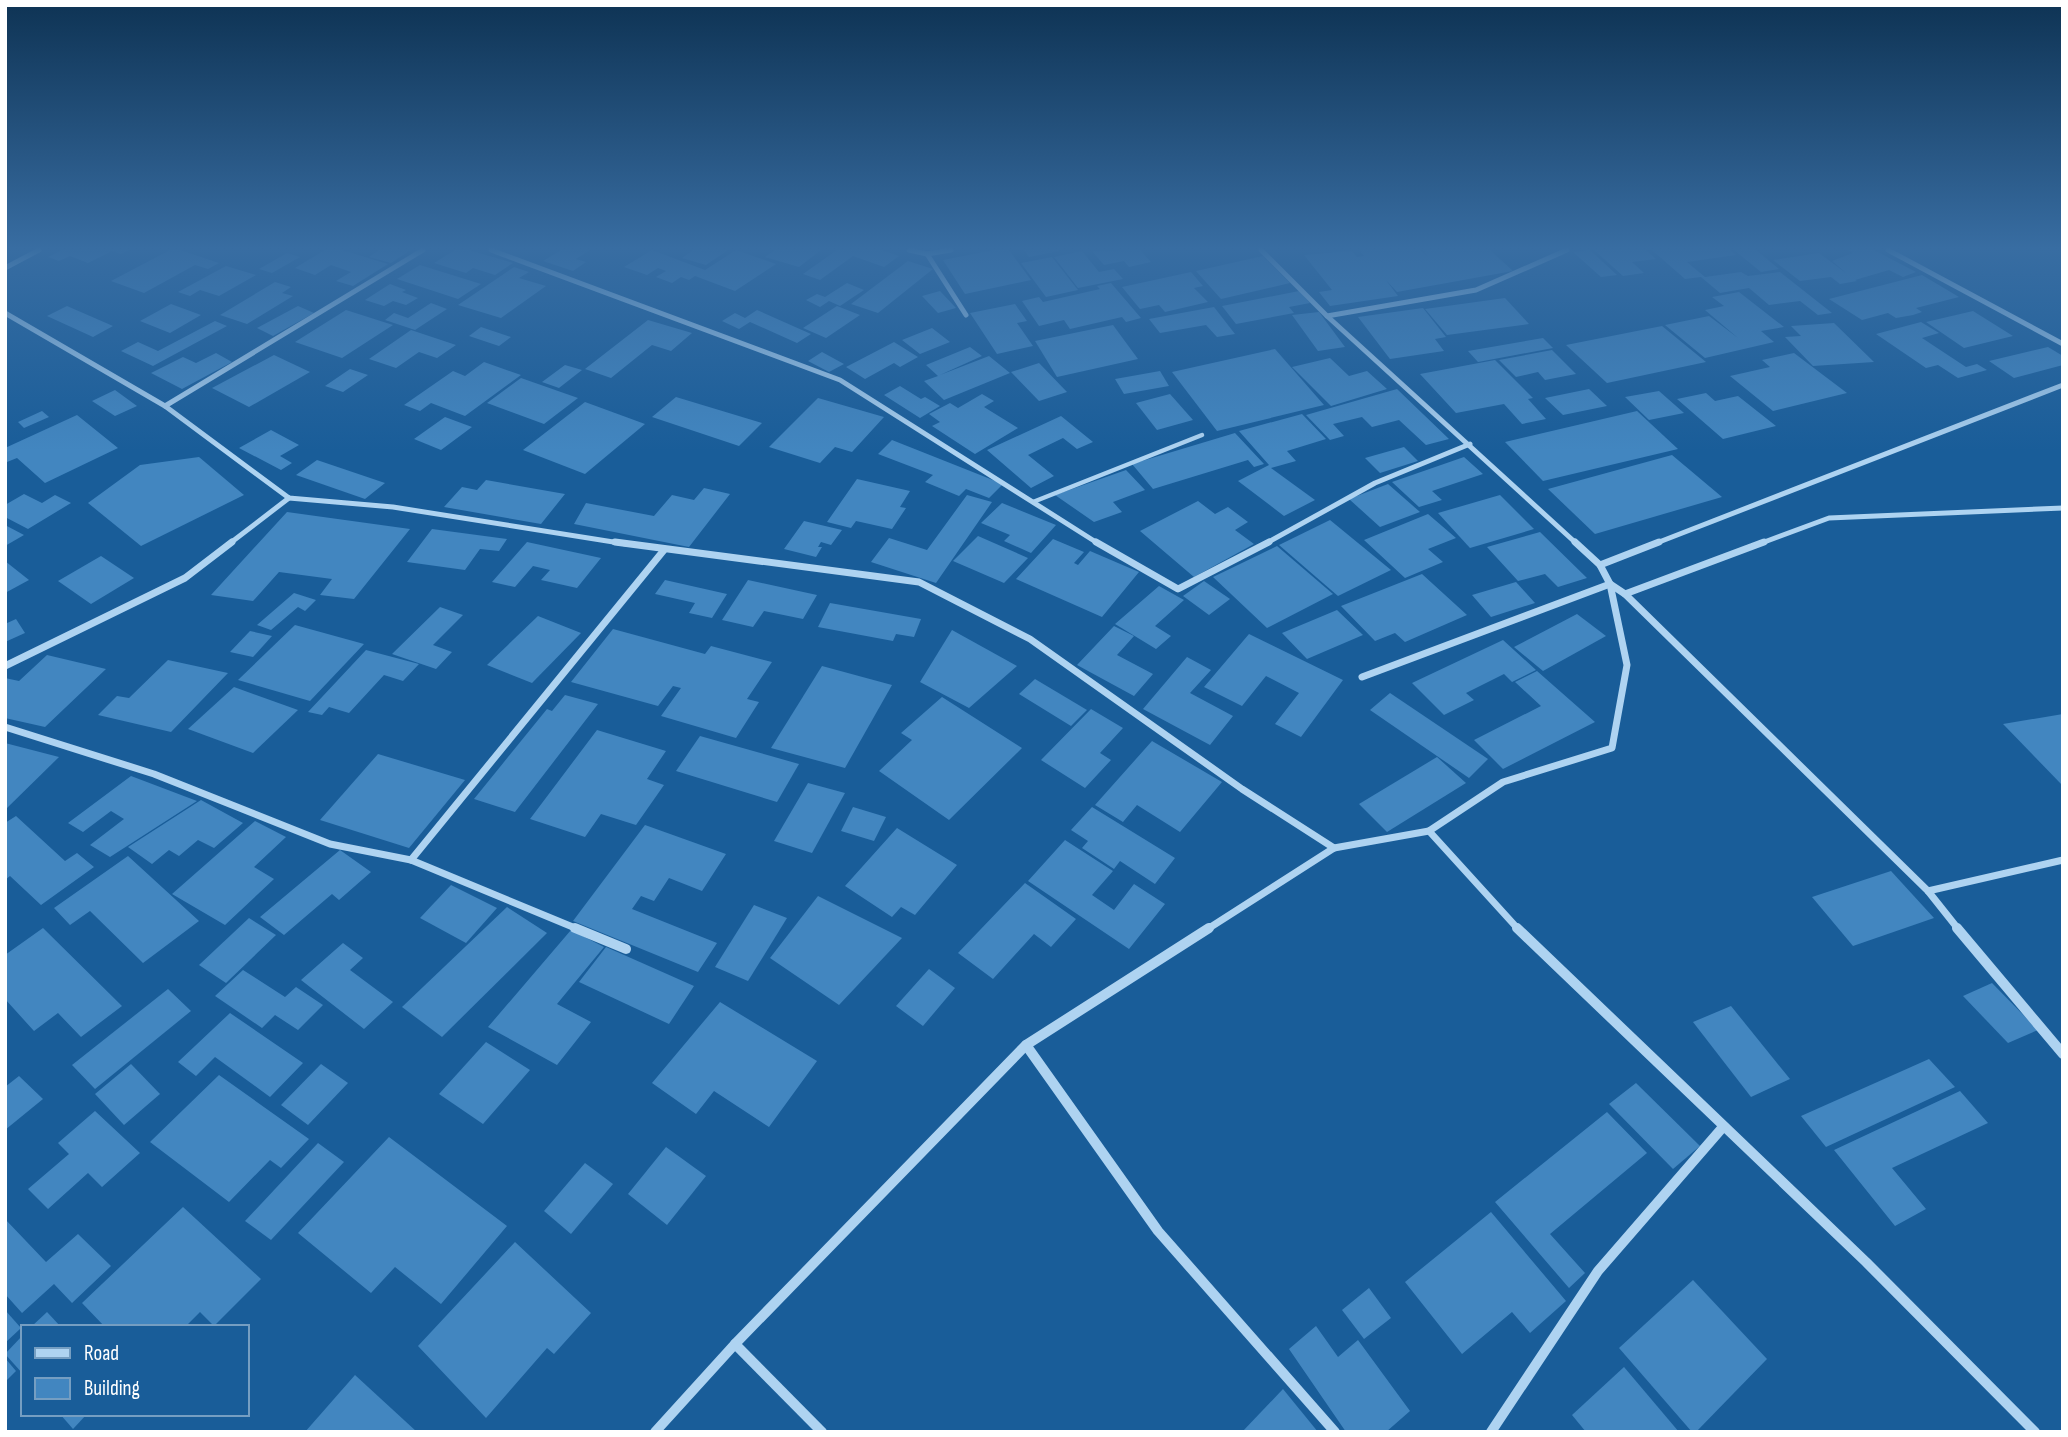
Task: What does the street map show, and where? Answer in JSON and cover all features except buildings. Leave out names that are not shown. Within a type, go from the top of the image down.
[{"type":"street","points":[[12,317],[165,406],[289,498],[393,508],[664,550],[919,582],[1030,639],[1242,789],[1334,848]]},
{"type":"street","points":[[165,406],[312,317]]},
{"type":"street","points":[[671,317],[840,380],[1104,547],[1178,589],[1300,526],[1375,483],[1470,444]]},
{"type":"street","points":[[655,1432],[735,1344],[1026,1045],[1334,848],[1429,831],[1503,782],[1612,748],[1627,665],[1610,584],[1600,565],[1328,317]]},
{"type":"street","points":[[2013,317],[2063,344]]},
{"type":"street","points":[[1600,565],[2063,385]]},
{"type":"street","points":[[5,666],[185,578],[289,498]]},
{"type":"street","points":[[1625,594],[1829,518],[2063,508]]},
{"type":"street","points":[[411,860],[664,550]]},
{"type":"street","points":[[1610,584],[1625,594],[1928,891],[1984,962],[2063,1054]]},
{"type":"street","points":[[1362,677],[1610,584]]},
{"type":"street","points":[[5,727],[154,774],[330,844],[411,860],[626,949]]},
{"type":"street","points":[[1429,831],[1520,931],[1866,1262],[2035,1432]]},
{"type":"street","points":[[1928,891],[2063,860]]},
{"type":"street","points":[[1026,1045],[1158,1231],[1335,1432]]},
{"type":"street","points":[[1491,1432],[1598,1271],[1723,1127]]},
{"type":"street","points":[[735,1344],[822,1432]]},
{"type":"lane","points":[[1033,502],[1202,435]]}]
